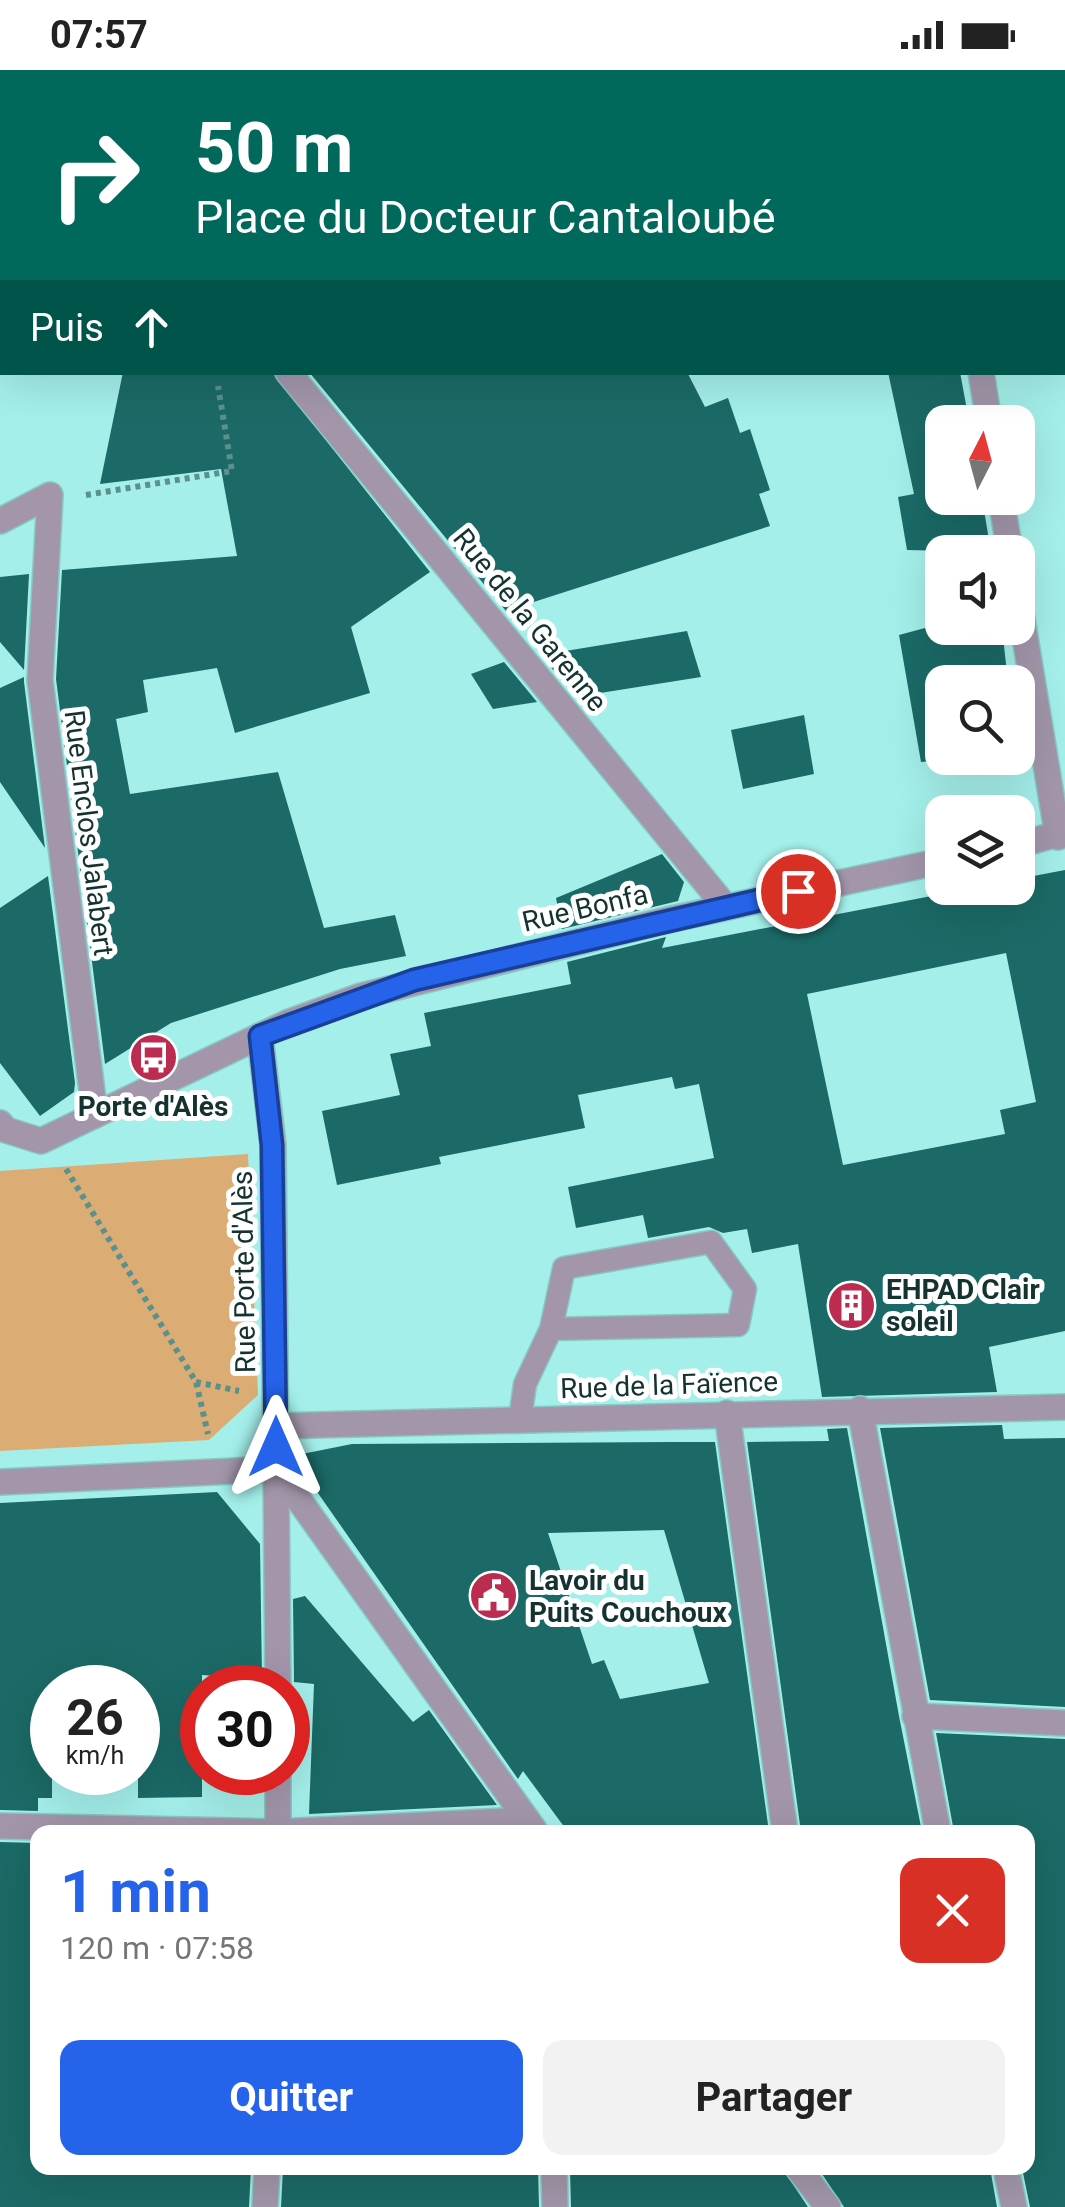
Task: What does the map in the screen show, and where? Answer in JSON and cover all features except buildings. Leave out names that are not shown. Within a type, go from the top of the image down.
[{"type":"street","name":"Rue de la Garenne","points":[[290,375],[725,906]]},
{"type":"street","points":[[981,375],[986,405]]},
{"type":"street","points":[[0,521],[50,495]]},
{"type":"street","name":"Rue Enclos Jalabert","points":[[50,495],[40,680],[95,1115]]},
{"type":"street","points":[[1027,645],[1061,834],[1035,841]]},
{"type":"street","name":"Rue Bonfa","points":[[0,1123],[6,1130],[41,1141],[260,1036],[362,996],[725,906],[925,865]]},
{"type":"street","name":"Rue Porte d'Alès","points":[[260,1036],[272,1145],[278,1665]]},
{"type":"street","name":"Rue de la Faïence","points":[[274,1426],[1065,1407]]},
{"type":"street","points":[[860,1409],[937,1825]]},
{"type":"street","points":[[726,1413],[784,1825]]},
{"type":"street","points":[[0,1482],[277,1469],[531,1825]]},
{"type":"street","points":[[915,1716],[1065,1722]]},
{"type":"street","points":[[278,1795],[278,1825]]},
{"type":"street","points":[[0,1826],[30,1827]]},
{"type":"street","points":[[266,2207],[267,2175]]},
{"type":"street","points":[[554,2175],[554,2207]]},
{"type":"street","points":[[803,2175],[822,2203]]},
{"type":"street","points":[[818,2175],[822,2203]]},
{"type":"street","points":[[1007,2175],[1014,2207]]},
{"type":"lane","points":[[520,1419],[525,1384],[551,1330],[564,1268],[711,1242],[745,1289],[738,1325],[551,1330]]},
{"type":"path","points":[[50,495],[67,505],[96,490],[232,471],[218,386]]},
{"type":"path","points":[[64,1166],[196,1382],[209,1440]]},
{"type":"path","points":[[196,1382],[248,1392]]},
{"type":"shaded area","points":[[248,1154],[258,1395],[209,1440],[0,1451],[0,1171]]},
{"type":"place","name":"Porte d'Alès","points":[[153,1058]]},
{"type":"place","name":"EHPAD Clair soleil","points":[[851,1305]]},
{"type":"place","name":"Lavoir du Puits Couchoux","points":[[494,1596]]},
{"type":"route","points":[[276,1447],[272,1145],[260,1036],[414,980],[798,891]]}]
